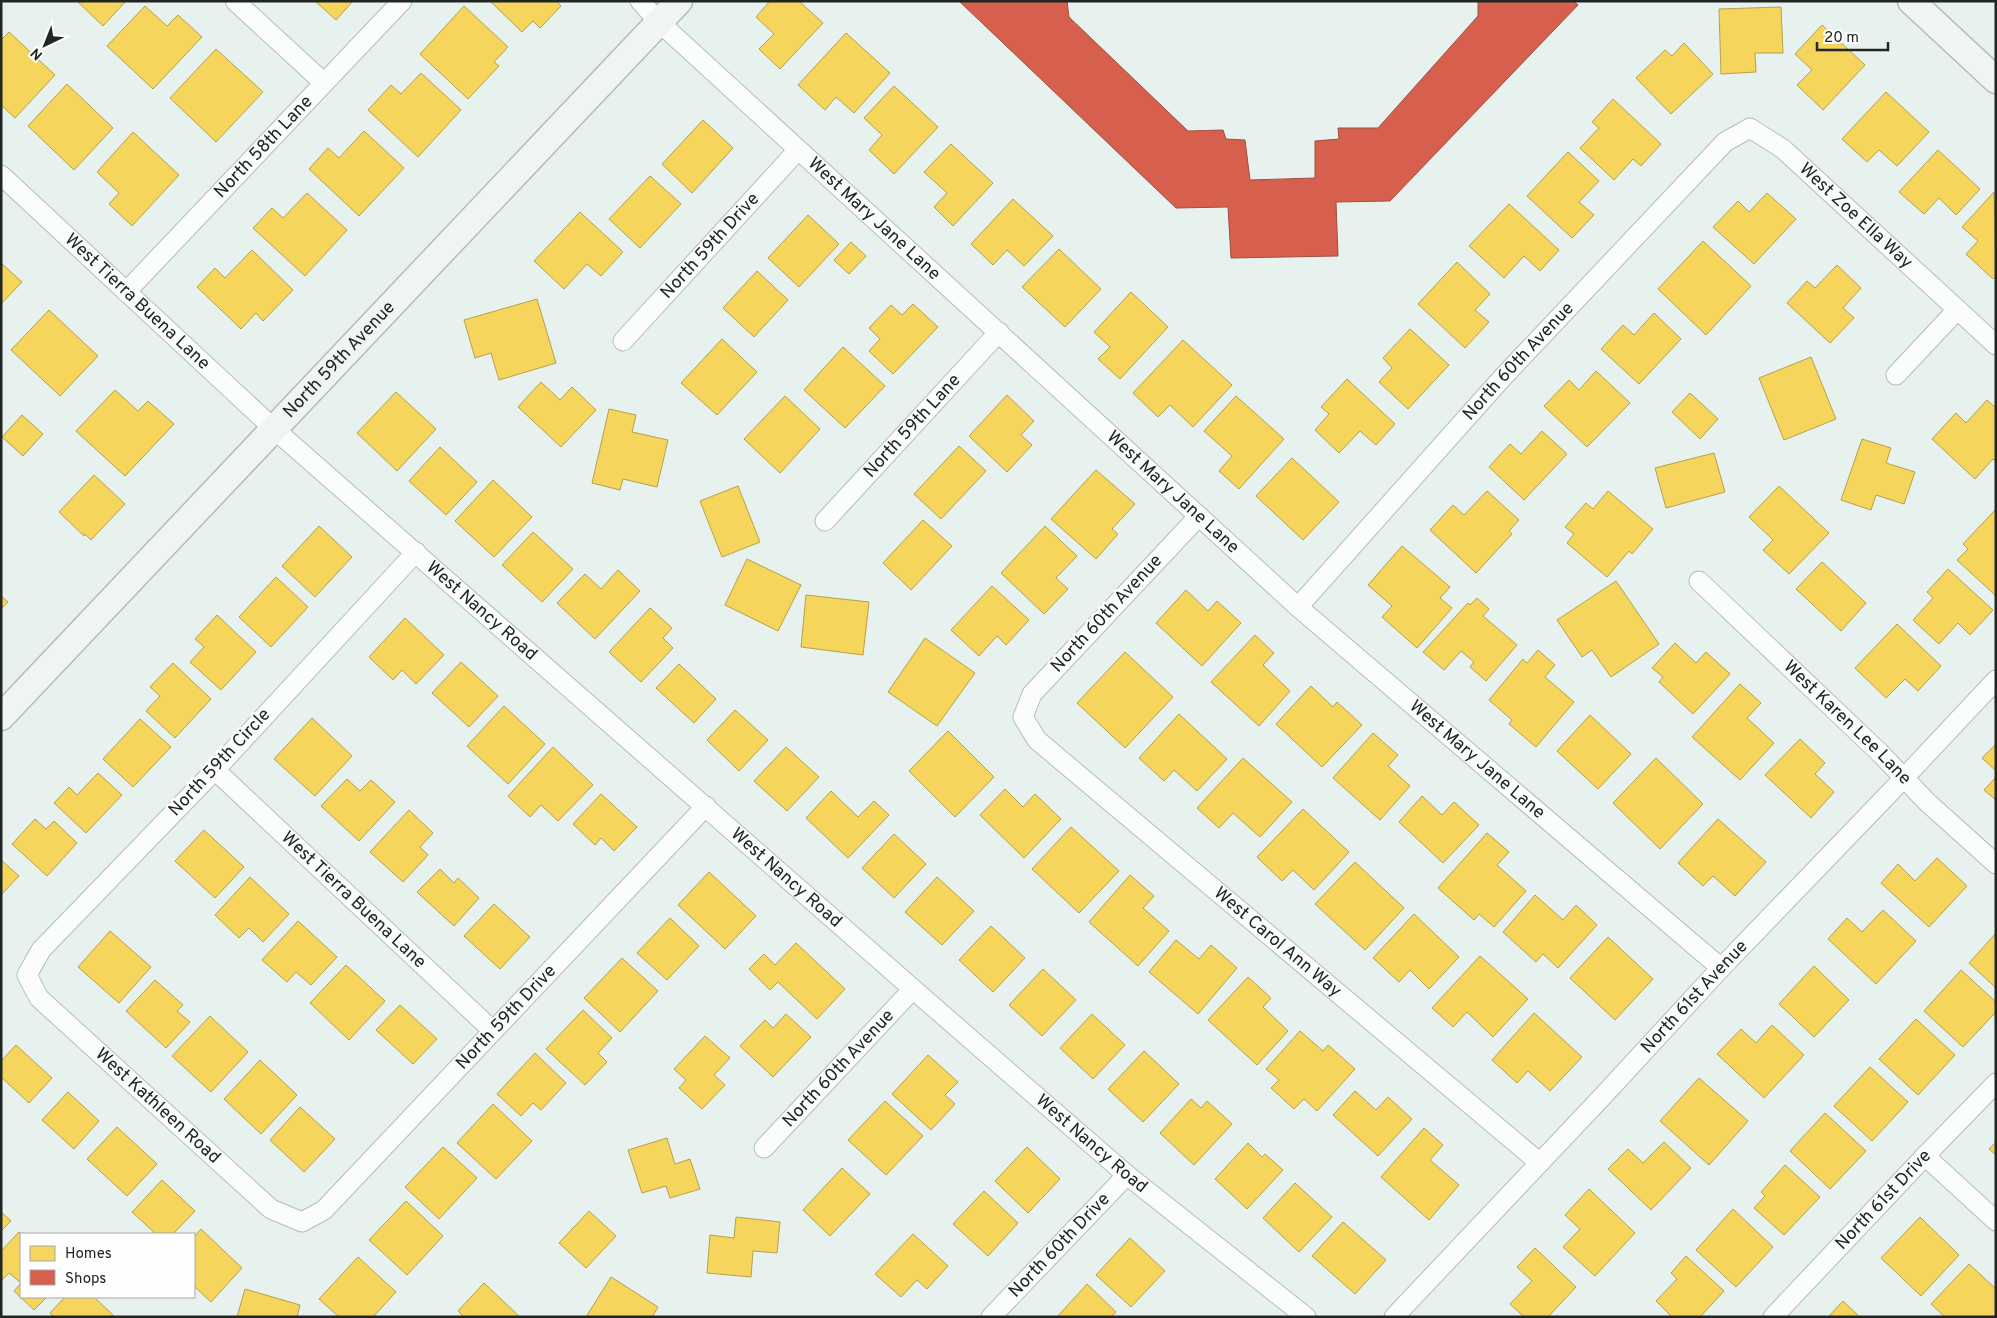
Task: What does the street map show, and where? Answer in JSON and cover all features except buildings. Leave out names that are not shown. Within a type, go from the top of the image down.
[{"type":"main road","name":"North 59th Avenue","points":[[1,717],[679,1]]},
{"type":"main road","points":[[1911,1],[1996,80]]},
{"type":"street","points":[[235,1],[324,83]]},
{"type":"street","name":"North 58th Lane","points":[[126,292],[402,1]]},
{"type":"street","name":"West Mary Jane Lane","points":[[640,1],[659,22],[1000,332],[1298,607],[1721,968]]},
{"type":"street","name":"West Zoe Ella Way","points":[[1750,128],[1783,149],[1996,345]]},
{"type":"street","name":"North 60th Avenue","points":[[1298,607],[1503,377],[1725,142],[1750,128]]},
{"type":"street","name":"North 59th Drive","points":[[623,341],[798,150]]},
{"type":"street","name":"West Tierra Buena Lane","points":[[1,175],[274,429]]},
{"type":"street","points":[[1896,375],[1957,310]]},
{"type":"street","name":"North 59th Lane","points":[[826,521],[1000,332]]},
{"type":"street","name":"West Nancy Road","points":[[274,429],[1127,1175],[1306,1317]]},
{"type":"street","name":"North 60th Avenue","points":[[1023,717],[1032,694],[1199,516]]},
{"type":"street","name":"North 59th Circle","points":[[27,975],[41,950],[214,770],[416,552]]},
{"type":"street","name":"West Karen Lee Lane","points":[[1699,581],[1873,746],[1927,802],[1996,864]]},
{"type":"street","name":"North 61st Avenue","points":[[1394,1317],[1721,968],[1996,680]]},
{"type":"street","name":"West Carol Ann Way","points":[[1023,717],[1037,740],[1540,1163]]},
{"type":"street","name":"West Tierra Buena Lane","points":[[214,770],[492,1030]]},
{"type":"street","name":"North 59th Drive","points":[[302,1222],[324,1210],[492,1030],[706,806]]},
{"type":"street","name":"West Kathleen Road","points":[[27,975],[39,998],[270,1209],[302,1222]]},
{"type":"street","name":"North 60th Avenue","points":[[764,1148],[913,989]]},
{"type":"street","name":"North 61st Drive","points":[[1773,1317],[1925,1156],[1996,1084]]},
{"type":"street","points":[[1925,1156],[1996,1222]]},
{"type":"street","name":"North 60th Drive","points":[[991,1317],[1127,1175]]}]
